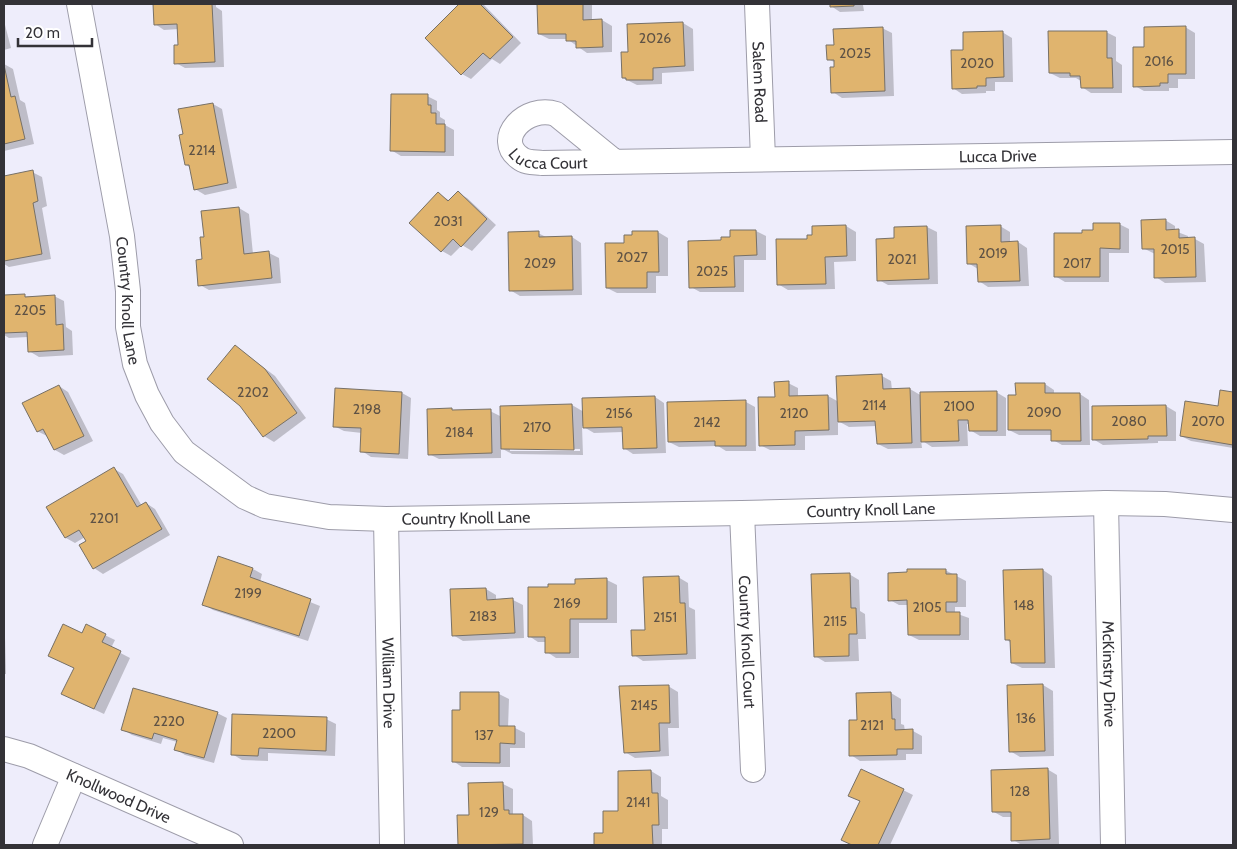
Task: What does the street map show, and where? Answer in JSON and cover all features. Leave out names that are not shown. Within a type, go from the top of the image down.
[{"type":"street","name":"Country Knoll Lane","points":[[79,4],[122,236],[128,290],[128,327],[135,364],[146,394],[162,423],[184,452],[245,496],[265,506],[329,518],[386,519],[742,513],[1106,503],[1233,510]]},
{"type":"street","name":"Salem Road","points":[[757,4],[763,159]]},
{"type":"street","name":"Lucca Drive","points":[[763,159],[1233,152]]},
{"type":"street","name":"Lucca Court","points":[[615,162],[763,159]]},
{"type":"street","name":"McKinstry Drive","points":[[1106,503],[1114,845]]},
{"type":"street","name":"Country Knoll Court","points":[[742,513],[753,770]]},
{"type":"street","name":"William Drive","points":[[386,519],[388,845]]},
{"type":"street","name":"Knollwood Drive","points":[[4,749],[29,756],[231,845]]},
{"type":"street","points":[[45,845],[74,776]]},
{"type":"building","points":[[153,4],[212,4],[215,62],[174,64],[174,45],[178,45],[177,24],[154,25]]},
{"type":"building","points":[[459,4],[480,4],[513,37],[490,59],[483,53],[461,75],[425,38]]},
{"type":"building","points":[[537,4],[583,4],[583,20],[602,19],[603,47],[576,48],[576,41],[566,41],[566,34],[538,34]]},
{"type":"building","points":[[830,4],[854,4],[854,6],[830,7]]},
{"type":"building","points":[[683,22],[685,66],[653,68],[653,80],[626,80],[626,78],[622,78],[621,52],[628,52],[627,24]]},
{"type":"building","points":[[1186,26],[1186,74],[1168,74],[1168,83],[1160,83],[1160,86],[1133,87],[1133,47],[1144,47],[1144,27]]},
{"type":"building","points":[[883,27],[885,91],[831,93],[830,67],[834,67],[834,60],[827,60],[826,45],[834,45],[833,29]]},
{"type":"building","points":[[1003,31],[1004,77],[986,78],[986,86],[952,89],[951,50],[963,50],[963,32]]},
{"type":"building","points":[[1048,31],[1107,31],[1107,58],[1112,58],[1113,88],[1081,88],[1080,76],[1070,76],[1070,73],[1049,73]]},
{"type":"building","points":[[4,65],[11,97],[15,96],[25,139],[4,144]]},
{"type":"building","points":[[391,94],[428,94],[428,105],[431,105],[431,113],[436,113],[436,124],[445,124],[445,152],[390,151]]},
{"type":"building","points":[[213,103],[228,183],[194,190],[189,165],[185,165],[179,135],[183,134],[178,109]]},
{"type":"building","points":[[33,170],[38,201],[33,203],[42,254],[4,261],[4,176]]},
{"type":"building","points":[[458,191],[487,219],[461,247],[453,239],[441,252],[409,223],[438,192],[448,201]]},
{"type":"building","points":[[239,207],[244,254],[269,251],[272,278],[198,286],[196,260],[202,259],[200,237],[204,237],[201,211]]},
{"type":"building","points":[[1166,219],[1166,230],[1179,229],[1179,238],[1195,237],[1196,277],[1154,278],[1154,249],[1142,249],[1141,220]]},
{"type":"building","points":[[1093,223],[1120,223],[1120,249],[1100,248],[1100,277],[1054,277],[1054,233],[1082,233],[1082,230],[1093,230]]},
{"type":"building","points":[[846,225],[847,256],[825,257],[826,284],[777,285],[776,239],[807,239],[807,235],[812,235],[812,226]]},
{"type":"building","points":[[1001,225],[1001,242],[1018,241],[1020,281],[978,282],[977,264],[967,264],[966,226]]},
{"type":"building","points":[[927,226],[929,279],[877,281],[876,239],[894,238],[894,227]]},
{"type":"building","points":[[730,230],[756,230],[757,255],[734,256],[735,287],[689,288],[688,241],[721,240],[721,237],[730,237]]},
{"type":"building","points":[[539,231],[539,237],[572,236],[573,290],[509,291],[508,232]]},
{"type":"building","points":[[632,231],[658,231],[659,272],[647,272],[647,288],[606,288],[605,243],[624,243],[624,235],[632,235]]},
{"type":"building","points":[[25,294],[25,297],[55,295],[56,325],[63,324],[64,350],[28,352],[27,332],[4,333],[4,295]]},
{"type":"building","points":[[235,345],[265,369],[297,413],[263,437],[240,406],[207,379]]},
{"type":"building","points":[[882,374],[883,389],[910,388],[912,443],[877,444],[875,421],[838,422],[836,376]]},
{"type":"building","points":[[789,381],[789,396],[828,395],[829,430],[795,431],[795,445],[759,446],[758,397],[775,397],[774,382]]},
{"type":"building","points":[[1015,383],[1045,383],[1045,393],[1080,393],[1081,441],[1051,441],[1051,430],[1008,430],[1008,395],[1016,395]]},
{"type":"building","points":[[59,385],[84,436],[54,450],[43,429],[37,432],[22,403]]},
{"type":"building","points":[[335,388],[402,392],[399,454],[360,452],[361,428],[333,427]]},
{"type":"building","points":[[1220,390],[1233,392],[1233,445],[1180,436],[1185,401],[1218,406]]},
{"type":"building","points":[[997,391],[997,431],[969,431],[968,420],[958,420],[959,441],[921,442],[920,392]]},
{"type":"building","points":[[655,396],[657,448],[623,449],[622,427],[583,428],[582,398]]},
{"type":"building","points":[[746,400],[746,446],[715,446],[715,441],[668,442],[667,402]]},
{"type":"building","points":[[572,404],[574,450],[501,449],[500,406]]},
{"type":"building","points":[[1166,405],[1167,436],[1148,436],[1148,439],[1092,440],[1092,406]]},
{"type":"building","points":[[452,408],[452,410],[491,409],[492,453],[428,455],[427,409]]},
{"type":"building","points":[[114,467],[137,507],[146,502],[162,529],[93,569],[79,545],[86,541],[79,530],[65,538],[46,507]]},
{"type":"building","points":[[218,556],[253,568],[250,577],[311,599],[299,636],[202,605]]},
{"type":"building","points":[[907,569],[946,569],[946,574],[957,574],[957,602],[946,602],[946,612],[960,612],[960,635],[908,635],[907,600],[888,601],[888,573],[907,572]]},
{"type":"building","points":[[1043,569],[1045,663],[1011,663],[1010,640],[1005,640],[1003,570]]},
{"type":"building","points":[[850,573],[851,608],[856,608],[857,634],[849,634],[849,656],[814,657],[811,574]]},
{"type":"building","points":[[679,576],[680,603],[685,603],[687,654],[632,656],[631,630],[645,630],[643,577]]},
{"type":"building","points":[[607,578],[607,619],[570,619],[570,653],[545,653],[545,637],[528,637],[528,587],[548,587],[548,584],[575,584],[575,579]]},
{"type":"building","points":[[486,588],[487,600],[513,598],[515,633],[452,636],[450,589]]},
{"type":"building","points":[[63,624],[82,633],[86,624],[106,634],[102,642],[121,651],[94,709],[61,694],[74,668],[48,656]]},
{"type":"building","points":[[1043,684],[1045,751],[1009,752],[1007,685]]},
{"type":"building","points":[[669,685],[670,723],[659,723],[660,751],[624,753],[619,686]]},
{"type":"building","points":[[133,688],[218,712],[204,758],[174,750],[177,740],[154,733],[152,739],[121,730]]},
{"type":"building","points":[[460,692],[499,692],[499,726],[515,726],[515,744],[500,743],[500,763],[452,762],[452,710],[460,710]]},
{"type":"building","points":[[891,692],[892,719],[895,719],[895,730],[913,729],[913,749],[897,749],[897,755],[849,756],[849,720],[857,720],[856,693]]},
{"type":"building","points":[[232,714],[327,717],[326,751],[259,748],[258,756],[231,755]]},
{"type":"building","points":[[1048,768],[1050,839],[1011,841],[1011,812],[992,812],[991,770]]},
{"type":"building","points":[[861,769],[904,789],[878,845],[852,845],[841,840],[860,801],[848,796]]},
{"type":"building","points":[[651,770],[652,793],[658,793],[659,825],[652,825],[653,845],[594,845],[594,833],[603,833],[603,811],[618,811],[618,771]]},
{"type":"building","points":[[503,782],[504,810],[509,810],[509,814],[523,814],[523,844],[458,845],[457,815],[469,815],[468,783]]}]
